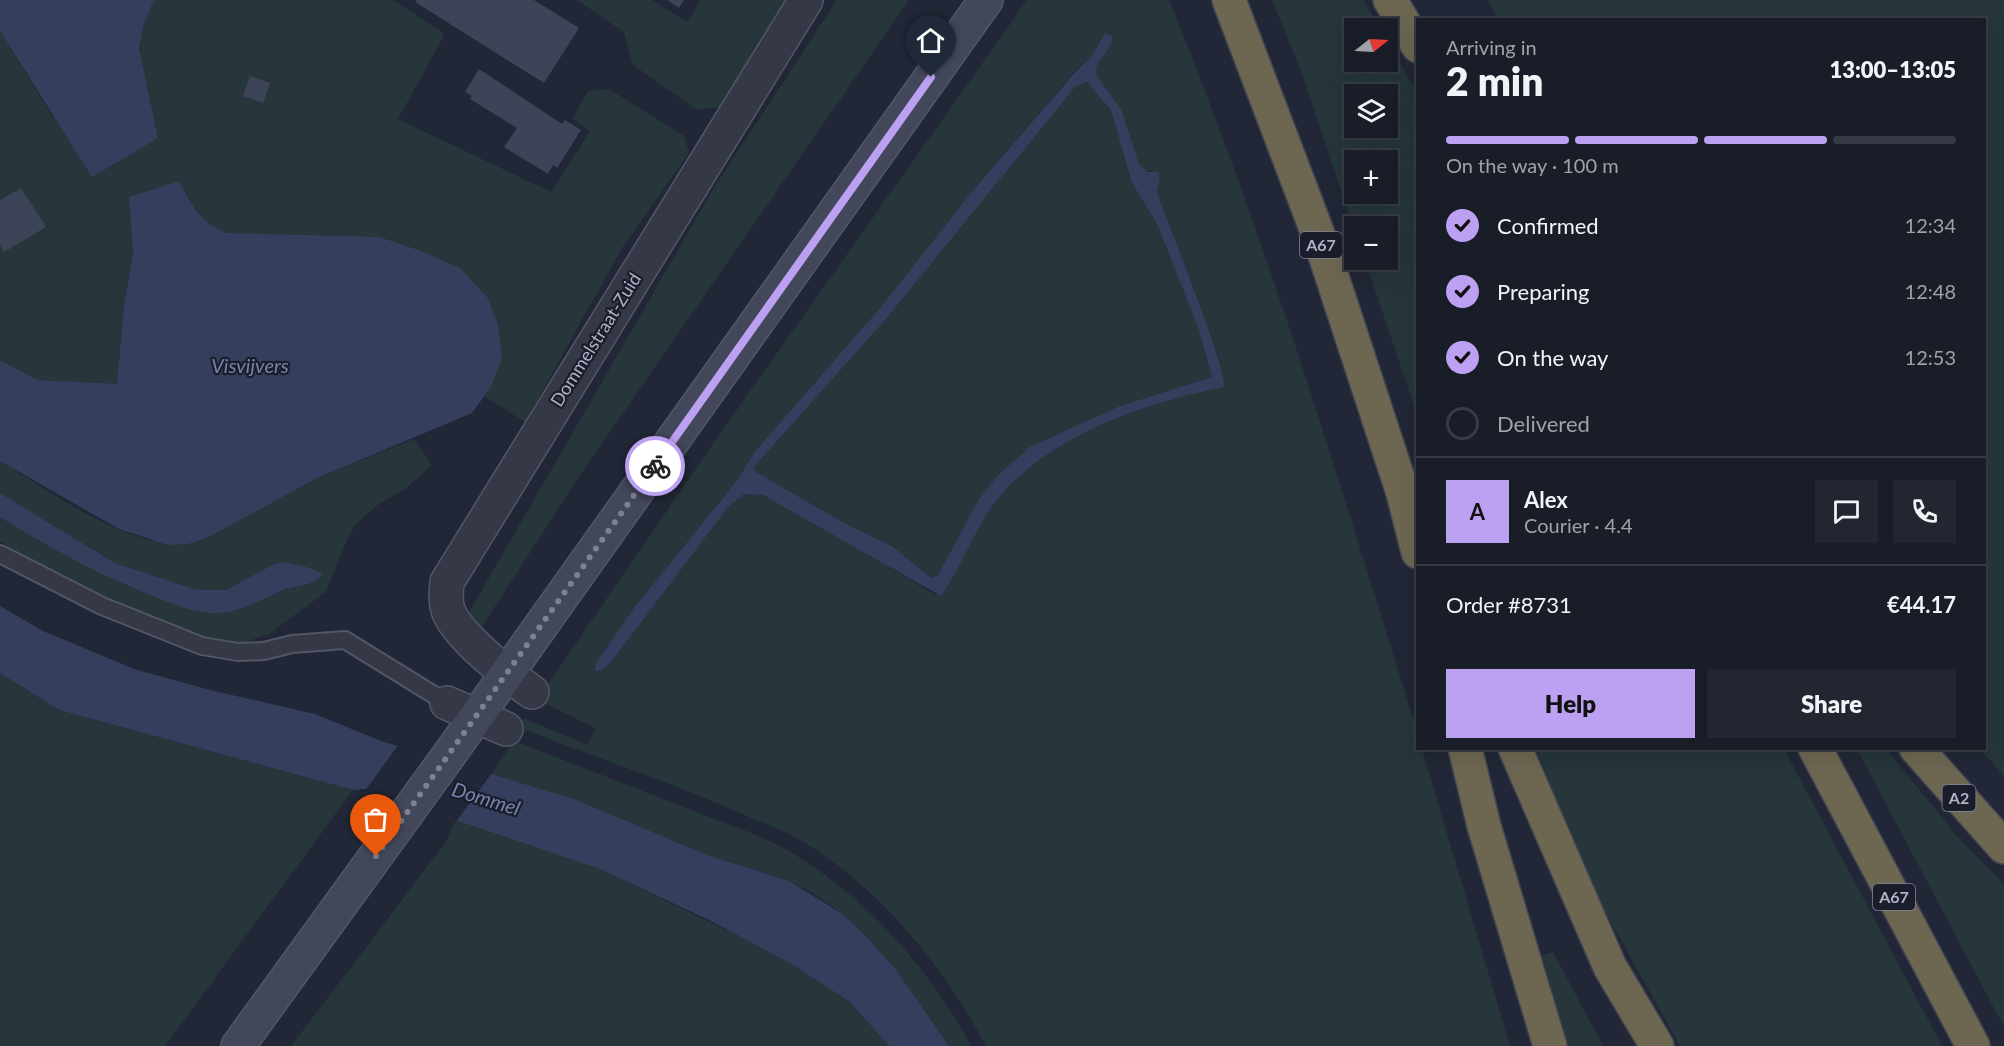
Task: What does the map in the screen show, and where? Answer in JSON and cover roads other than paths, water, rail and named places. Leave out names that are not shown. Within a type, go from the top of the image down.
[{"type":"highway","name":"A67","points":[[1229,0],[1318,234],[1403,493],[1416,544]]},
{"type":"highway","points":[[1390,0],[1416,43]]},
{"type":"highway","name":"A67","points":[[1403,493],[1416,521]]},
{"type":"highway","points":[[1465,750],[1484,826],[1550,1046]]},
{"type":"highway","points":[[1516,750],[1610,967],[1657,1046]]},
{"type":"highway","name":"A67","points":[[1816,750],[1973,1046]]},
{"type":"highway","name":"A2","points":[[1918,750],[2004,847]]},
{"type":"main road","points":[[238,1046],[476,717],[519,683],[986,0]]},
{"type":"street","name":"Dommelstraat-Zuid","points":[[519,683],[452,619],[446,600],[447,582],[806,0]]},
{"type":"street","points":[[447,703],[506,729]]},
{"type":"lane","points":[[0,554],[102,606],[202,646],[238,652],[264,651],[292,644],[345,640],[447,703]]},
{"type":"water","points":[[0,0],[154,0],[144,24],[139,48],[158,138],[92,177],[0,31]]},
{"type":"water","points":[[1105,33],[1111,35],[1113,39],[1111,44],[1095,73],[1121,109],[1139,164],[1148,172],[1158,172],[1160,178],[1157,192],[1217,354],[1224,387],[1162,402],[1100,425],[1070,440],[1043,458],[1018,478],[996,501],[941,596],[763,495],[744,494],[729,506],[612,661],[602,670],[595,671],[596,663],[634,608],[735,483],[756,450],[880,308],[970,194],[1076,71],[1091,57]],"holes":[[[1087,82],[1111,110],[1132,183],[1157,224],[1199,330],[1212,377],[1120,406],[1030,447],[998,475],[979,499],[938,575],[931,578],[892,546],[846,524],[756,472],[754,467],[887,318],[1076,86]]]},
{"type":"water","name":"Visvijvers","points":[[179,181],[203,218],[227,233],[379,237],[421,251],[460,268],[487,297],[498,324],[502,358],[491,387],[472,413],[315,479],[209,537],[188,544],[168,545],[119,529],[0,461],[0,360],[37,380],[117,384],[124,304],[133,254],[129,197]]},
{"type":"water","points":[[0,493],[115,563],[197,590],[226,590],[276,563],[286,562],[314,569],[322,574],[314,581],[286,589],[242,608],[216,613],[196,611],[121,583],[59,552],[0,517]]},
{"type":"water","name":"Dommel","points":[[0,606],[43,631],[134,669],[210,690],[315,714],[381,741],[577,800],[707,855],[789,881],[841,913],[867,937],[897,971],[949,1046],[889,1046],[850,1002],[793,965],[711,921],[600,869],[455,820],[375,788],[353,790],[59,710],[0,673]]}]
